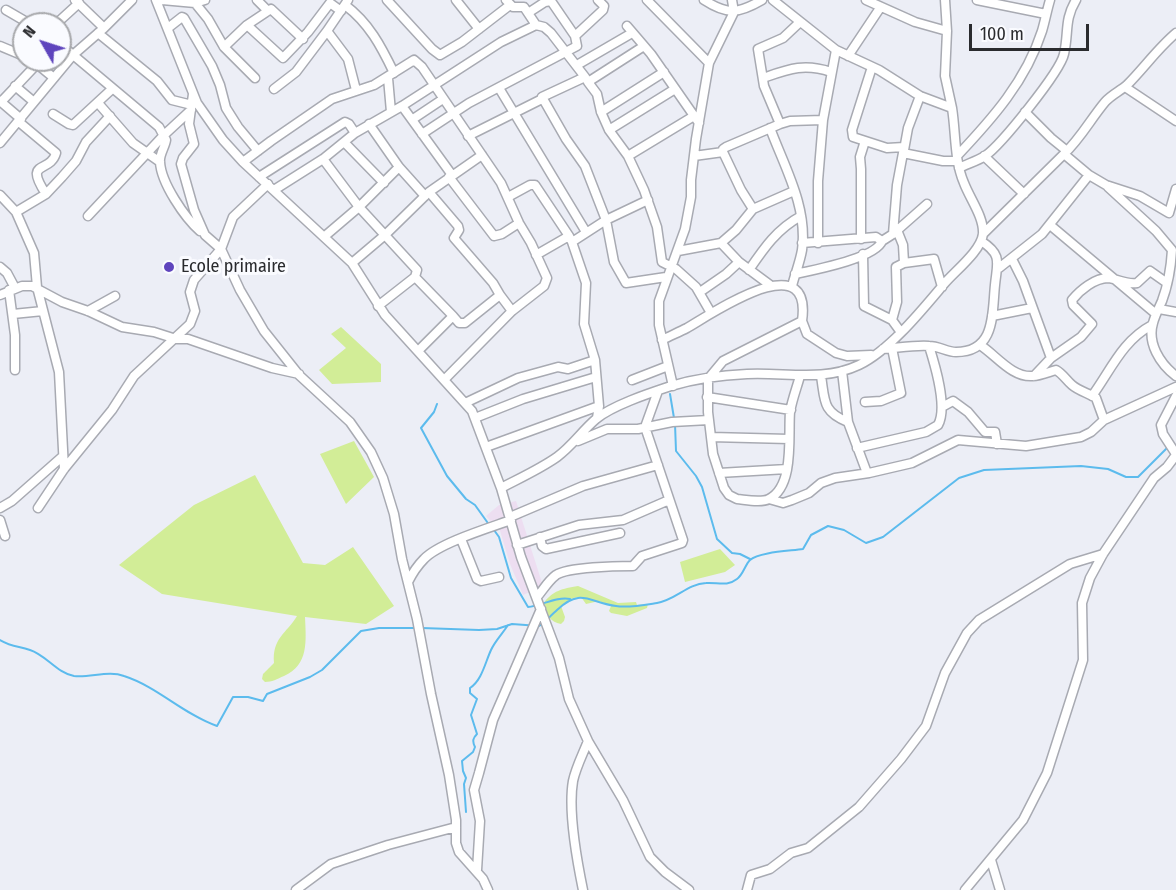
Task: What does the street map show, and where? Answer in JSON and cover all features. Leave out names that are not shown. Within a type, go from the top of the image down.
[{"type":"street","points":[[0,143],[73,55],[132,0]]},
{"type":"street","points":[[156,0],[193,94],[211,125],[243,162],[352,263],[378,306],[476,418],[501,488],[517,544],[559,658],[569,699],[588,741],[623,800],[650,857],[689,890]]},
{"type":"street","points":[[162,0],[195,3],[205,0]]},
{"type":"street","points":[[257,0],[268,11]]},
{"type":"street","points":[[387,0],[439,55],[479,29],[508,3],[519,8],[551,0],[575,36],[578,46],[453,114],[423,134]]},
{"type":"street","points":[[456,0],[479,29]]},
{"type":"street","points":[[575,36],[603,10],[604,6],[598,0]]},
{"type":"street","points":[[647,0],[710,63]]},
{"type":"street","points":[[704,0],[719,9],[734,12],[762,0]]},
{"type":"street","points":[[673,386],[662,340],[658,315],[659,301],[666,277],[678,251],[691,198],[696,119],[710,63],[734,12],[732,0]]},
{"type":"street","points":[[773,0],[836,50],[872,67],[920,96],[952,108]]},
{"type":"street","points":[[866,0],[915,22],[946,31]]},
{"type":"street","points":[[770,128],[801,216],[802,243],[792,286],[801,301],[802,321],[807,334],[841,355],[865,356],[884,350],[929,346],[956,352],[966,351],[980,345],[990,331],[999,268],[992,249],[982,238],[982,225],[963,182],[958,162],[952,108],[945,76],[945,0]]},
{"type":"street","points":[[977,0],[1001,2],[1046,14]]},
{"type":"street","points":[[958,162],[1002,106],[1024,73],[1042,31],[1050,0]]},
{"type":"street","points":[[872,67],[852,130],[854,138],[943,161],[958,162],[984,156],[1025,112],[1057,69],[1064,54],[1068,13],[1076,0]]},
{"type":"street","points":[[77,2],[101,31],[157,81],[172,100],[192,107]]},
{"type":"street","points":[[247,25],[281,58],[303,39],[328,2],[345,5],[367,25],[384,52],[391,76],[391,112]]},
{"type":"street","points":[[195,3],[224,46],[255,78]]},
{"type":"street","points":[[274,89],[296,72],[345,5]]},
{"type":"street","points":[[527,7],[536,25]]},
{"type":"street","points":[[848,56],[880,8]]},
{"type":"street","points":[[6,10],[12,14]]},
{"type":"street","points":[[224,46],[247,25],[268,11],[274,10],[303,39]]},
{"type":"street","points":[[168,28],[182,17],[184,18],[212,66],[226,108],[258,151]]},
{"type":"street","points":[[780,124],[767,94],[758,48],[783,38],[800,22]]},
{"type":"street","points":[[38,508],[64,469],[112,410],[142,367],[176,339],[194,317],[191,286],[221,249],[233,217],[271,187],[323,159],[369,124],[402,106],[501,42],[536,25],[544,27],[551,33],[597,94],[601,112],[609,130],[628,156],[648,200],[657,227],[662,262],[684,275],[700,292],[711,313]]},
{"type":"street","points":[[577,65],[630,30],[664,72],[696,119]]},
{"type":"street","points":[[327,31],[348,59],[356,90]]},
{"type":"street","points":[[501,488],[540,468],[573,443],[597,418],[658,391],[708,379],[745,374],[821,376],[860,364],[884,350],[900,331],[913,321],[969,257],[982,238],[1081,136],[1103,104],[1125,87],[1149,63],[1165,42],[1176,33]]},
{"type":"street","points":[[468,136],[542,99],[543,95],[586,80],[644,46]]},
{"type":"street","points":[[818,243],[817,195],[823,120],[836,50]]},
{"type":"street","points":[[73,55],[153,120],[164,135],[165,146],[160,162],[178,204],[190,220],[221,249],[240,290],[264,331],[299,375],[350,422],[371,452],[383,478],[394,514],[417,619],[449,775],[456,843],[459,852],[488,885],[488,890]]},
{"type":"street","points":[[243,162],[332,99],[374,86],[414,60],[422,67],[482,154],[508,197],[519,224],[547,278],[546,283],[512,311],[444,380]]},
{"type":"street","points":[[763,78],[806,67],[816,67],[831,72]]},
{"type":"street","points":[[26,72],[1,102],[56,153],[55,158],[39,169],[36,174],[36,179],[46,194]]},
{"type":"street","points":[[46,72],[54,78]]},
{"type":"street","points":[[601,112],[664,72]]},
{"type":"street","points":[[15,86],[34,102]]},
{"type":"street","points":[[1125,87],[1176,122]]},
{"type":"street","points":[[499,88],[586,232]]},
{"type":"street","points":[[53,114],[73,125],[112,89]]},
{"type":"street","points":[[609,130],[675,89]]},
{"type":"street","points":[[193,94],[189,124],[194,144],[183,158],[182,168],[194,210],[206,235]]},
{"type":"street","points":[[904,263],[903,245],[895,232],[897,185],[908,128],[920,96]]},
{"type":"street","points":[[413,119],[443,99]]},
{"type":"street","points":[[542,99],[566,140],[585,166],[606,220],[613,259],[626,283],[666,277]]},
{"type":"street","points":[[98,103],[133,143],[160,162]]},
{"type":"street","points":[[402,106],[487,229],[494,236],[519,224]]},
{"type":"street","points":[[88,216],[192,107]]},
{"type":"street","points":[[1025,112],[1089,175],[1106,185],[1156,231],[1172,250],[1167,283],[1152,325],[1152,341],[1162,364],[1176,376]]},
{"type":"street","points":[[16,212],[46,194],[71,166],[86,142],[110,116]]},
{"type":"street","points":[[628,156],[696,119]]},
{"type":"street","points":[[753,209],[723,152],[724,147],[790,121],[823,120]]},
{"type":"street","points":[[259,177],[345,122],[355,133]]},
{"type":"street","points":[[369,124],[399,167],[458,226],[459,230],[454,238],[494,283],[512,311]]},
{"type":"street","points":[[861,239],[862,176],[860,162],[865,141]]},
{"type":"street","points":[[344,142],[384,183]]},
{"type":"street","points":[[694,156],[723,152]]},
{"type":"street","points":[[352,263],[427,194],[482,154]]},
{"type":"street","points":[[984,156],[1024,194]]},
{"type":"street","points":[[323,159],[359,207],[414,265],[417,272],[415,277],[378,306]]},
{"type":"street","points":[[325,236],[359,207],[399,167]]},
{"type":"street","points":[[999,268],[1034,242],[1089,175]]},
{"type":"street","points":[[508,197],[530,185],[535,185],[570,239],[586,283],[584,324],[595,360],[597,418]]},
{"type":"street","points":[[1106,185],[1140,196],[1173,214],[1176,189]]},
{"type":"street","points":[[678,251],[722,243],[753,209],[794,191]]},
{"type":"street","points":[[0,195],[16,212],[32,247],[37,287],[59,372],[64,469]]},
{"type":"street","points":[[536,255],[648,200]]},
{"type":"street","points":[[795,274],[863,254],[880,246],[882,241],[927,204]]},
{"type":"street","points":[[749,270],[769,241],[780,230],[801,216]]},
{"type":"street","points":[[1050,225],[1157,312],[1176,312]]},
{"type":"street","points":[[802,243],[876,237],[882,241]]},
{"type":"street","points":[[722,243],[739,262],[770,285]]},
{"type":"street","points":[[863,254],[864,306],[892,320],[900,331]]},
{"type":"street","points":[[892,320],[897,302],[896,267],[904,263],[933,259],[942,286]]},
{"type":"street","points":[[1012,259],[1023,281],[1051,358]]},
{"type":"street","points":[[700,292],[739,262]]},
{"type":"street","points":[[0,267],[7,273],[12,289],[15,370]]},
{"type":"street","points":[[1034,376],[1051,358],[1081,337],[1092,324],[1073,305],[1072,300],[1077,293],[1100,279],[1108,278],[1132,284],[1137,283],[1150,271],[1167,283]]},
{"type":"street","points":[[415,277],[459,323],[465,323],[500,295]]},
{"type":"street","points":[[0,295],[27,285],[37,287],[62,302],[123,327],[176,339],[188,339],[299,375]]},
{"type":"street","points":[[662,340],[711,313],[770,285],[792,286]]},
{"type":"street","points":[[88,311],[116,296]]},
{"type":"street","points":[[992,316],[1032,308]]},
{"type":"street","points":[[13,314],[43,310]]},
{"type":"street","points":[[418,351],[453,316]]},
{"type":"street","points":[[802,321],[723,361],[708,379],[707,397],[713,454],[726,492],[733,498],[769,499],[783,503],[809,493],[821,483],[835,478],[912,463],[958,440],[1026,446],[1081,437],[1091,432],[1104,420],[1176,387]]},
{"type":"street","points":[[1092,396],[1122,349],[1143,329],[1152,325]]},
{"type":"street","points":[[980,345],[1015,372],[1034,376],[1056,370],[1062,373],[1070,384],[1096,398],[1104,420]]},
{"type":"street","points":[[857,448],[926,432],[938,425],[942,407],[938,375],[929,346]]},
{"type":"street","points":[[864,402],[872,403],[890,399],[901,393],[884,350]]},
{"type":"street","points":[[465,403],[518,378],[558,368],[568,369],[595,360]]},
{"type":"street","points":[[632,380],[668,366]]},
{"type":"street","points":[[842,371],[848,422],[867,473]]},
{"type":"street","points":[[769,499],[779,490],[787,469],[790,410],[800,376]]},
{"type":"street","points":[[821,376],[828,409],[834,416],[848,422]]},
{"type":"street","points":[[476,418],[523,399],[596,377]]},
{"type":"street","points":[[537,597],[561,572],[633,566],[642,556],[681,544],[683,540],[645,427],[658,391]]},
{"type":"street","points":[[965,890],[1023,820],[1047,773],[1083,660],[1082,603],[1090,578],[1102,554],[1154,478],[1176,455],[1163,435],[1161,425],[1176,396]]},
{"type":"street","points":[[707,397],[790,410]]},
{"type":"street","points":[[942,407],[953,401],[968,412],[985,432],[994,432],[997,444]]},
{"type":"street","points":[[486,447],[598,406]]},
{"type":"street","points":[[573,443],[607,429],[638,429],[672,422],[709,420]]},
{"type":"street","points":[[711,437],[789,439]]},
{"type":"street","points":[[0,508],[12,501],[63,456]]},
{"type":"street","points":[[408,582],[428,555],[460,539],[583,486],[658,465]]},
{"type":"street","points":[[719,473],[787,469]]},
{"type":"street","points":[[517,544],[579,525],[623,520],[669,500]]},
{"type":"street","points":[[0,520],[5,536]]},
{"type":"street","points":[[540,537],[542,546],[546,549],[620,533]]},
{"type":"street","points":[[460,539],[477,579],[481,581],[499,577]]},
{"type":"street","points":[[747,890],[751,875],[770,869],[791,853],[808,848],[859,807],[901,759],[926,726],[945,674],[967,633],[979,620],[1070,564],[1102,554]]},
{"type":"street","points":[[477,870],[480,821],[474,790],[478,773],[493,720],[541,609]]},
{"type":"street","points":[[583,890],[576,855],[572,790],[588,741]]},
{"type":"street","points":[[296,890],[331,864],[456,826]]},
{"type":"street","points":[[991,860],[1000,890]]},
{"type":"shaded area","points":[[516,501],[543,586],[523,595],[510,564],[498,524],[494,525],[486,516],[499,505]]},
{"type":"green space","points":[[341,327],[381,364],[381,382],[332,384],[319,370],[346,348],[331,334]]},
{"type":"green space","points":[[354,441],[374,477],[346,504],[320,454]]},
{"type":"green space","points":[[255,475],[303,563],[325,565],[353,547],[394,606],[366,624],[305,617],[305,643],[302,659],[292,671],[268,682],[262,679],[263,674],[274,663],[277,642],[297,616],[162,594],[119,565],[194,505]]},
{"type":"green space","points":[[720,549],[735,565],[725,572],[685,582],[680,562]]},
{"type":"green space","points":[[578,586],[618,603],[648,604],[647,608],[627,616],[611,613],[609,611],[611,606],[599,601],[586,604],[581,597],[573,598],[561,606],[565,617],[561,624],[551,619],[543,604],[558,591]]},
{"type":"waterway","points":[[670,394],[674,418]]},
{"type":"waterway","points":[[437,404],[434,412],[421,428],[447,476],[466,499],[475,505],[490,526]]},
{"type":"waterway","points":[[675,424],[676,451],[702,487],[717,539],[732,553],[750,559]]},
{"type":"waterway","points":[[548,619],[565,603],[573,599],[586,598],[616,606],[636,606],[670,599],[699,584],[729,583],[739,577],[754,557],[803,549],[811,535],[828,526],[844,530],[866,543],[883,537],[959,478],[984,470],[1081,466],[1108,469],[1126,477],[1138,477],[1168,447]]},
{"type":"waterway","points":[[494,530],[499,537],[511,578],[528,607],[565,598],[570,599]]},
{"type":"waterway","points":[[422,628],[479,630],[497,629],[512,624],[539,626],[544,623]]},
{"type":"waterway","points":[[466,812],[464,784],[466,778],[462,761],[473,752],[475,747],[473,740],[477,734],[471,715],[477,699],[470,693],[470,688],[480,676],[493,647],[508,625]]},
{"type":"waterway","points":[[0,640],[36,652],[57,668],[74,676],[112,674],[124,676],[217,726],[233,697],[248,697],[263,701],[267,694],[310,677],[322,670],[361,631],[379,628],[417,628]]},
{"type":"place","name":"Ecole primaire","points":[[169,267]]}]
